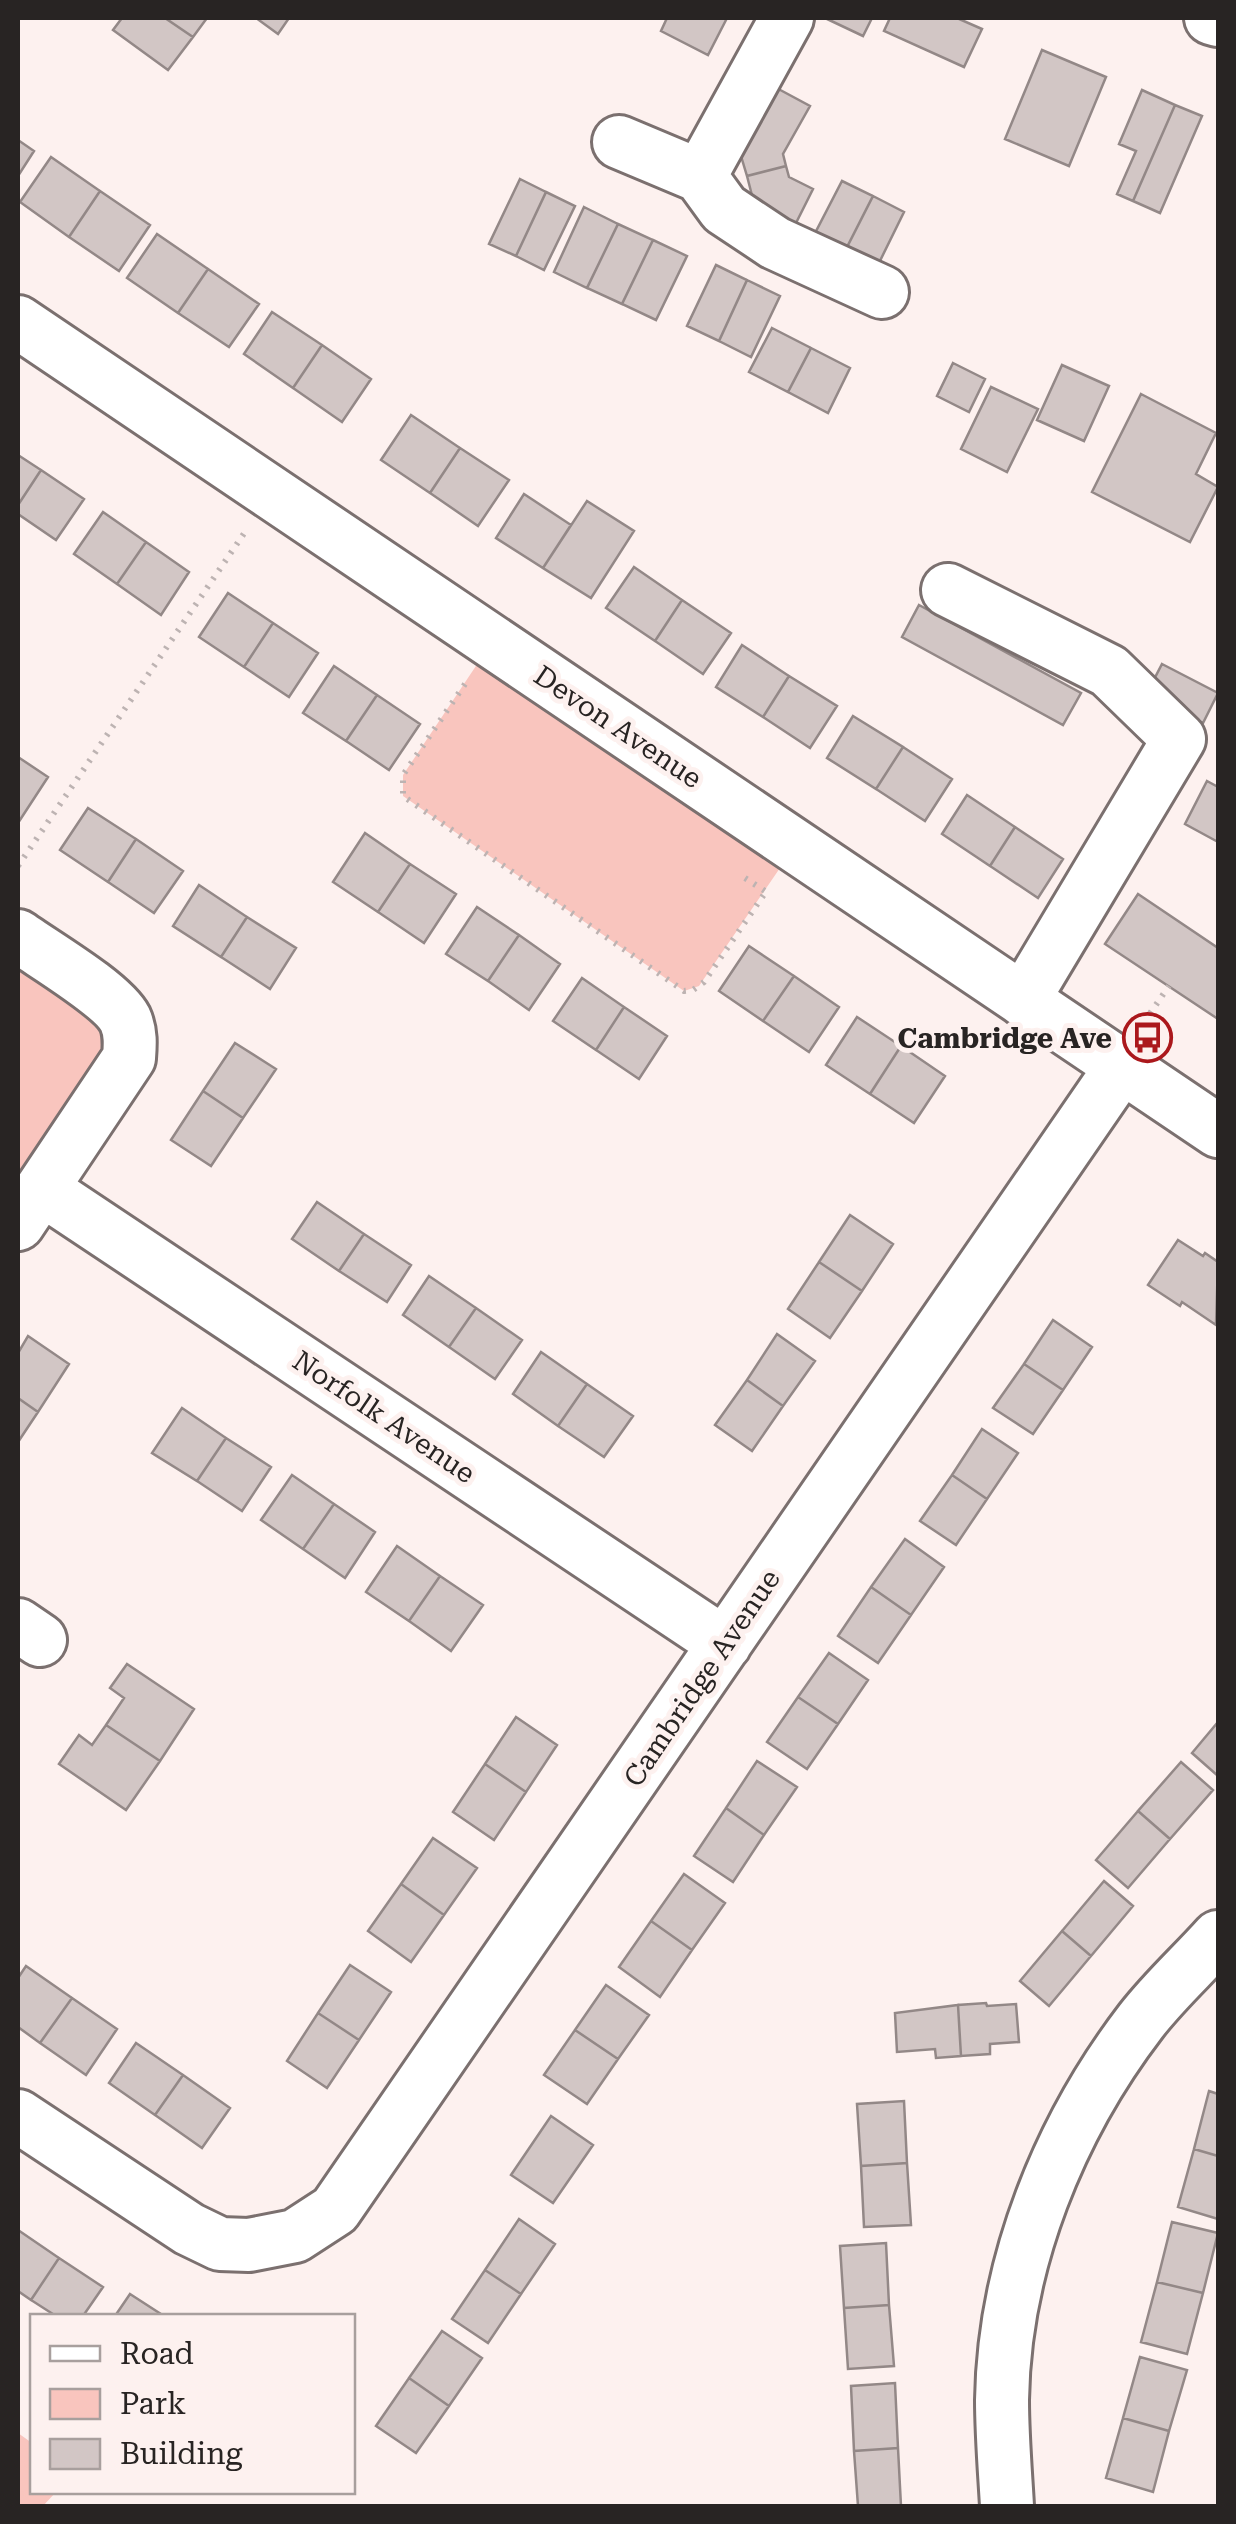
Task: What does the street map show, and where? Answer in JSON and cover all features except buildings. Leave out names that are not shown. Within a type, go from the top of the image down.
[{"type":"street","points":[[700,176],[787,18]]},
{"type":"street","points":[[1211,18],[1218,20]]},
{"type":"street","points":[[619,142],[700,176],[724,209],[775,243],[882,292]]},
{"type":"street","name":"Devon Avenue","points":[[18,322],[1218,1132]]},
{"type":"street","points":[[948,590],[1109,671],[1178,739],[1024,1000]]},
{"type":"street","name":"Norfolk Avenue","points":[[18,936],[112,1003],[128,1024],[131,1041],[129,1058],[30,1206],[726,1644]]},
{"type":"street","name":"Cambridge Avenue","points":[[18,2116],[204,2238],[220,2244],[272,2242],[306,2230],[336,2210],[1122,1066]]},
{"type":"street","points":[[1007,2506],[1002,2399],[1007,2340],[1033,2224],[1079,2116],[1109,2066],[1143,2018],[1218,1938]]},
{"type":"path","points":[[18,866],[272,493]]},
{"type":"path","points":[[492,642],[403,775],[403,796],[684,991],[704,982],[794,846]]},
{"type":"green space","points":[[492,642],[795,846],[699,986],[684,991],[403,796],[403,775]]},
{"type":"green space","points":[[18,956],[95,1009],[109,1048],[18,1202]]},
{"type":"green space","points":[[18,2433],[30,2442],[30,2494],[54,2494],[43,2506],[18,2506]]},
{"type":"place","name":"Cambridge Ave","points":[[1147,1038]]}]
